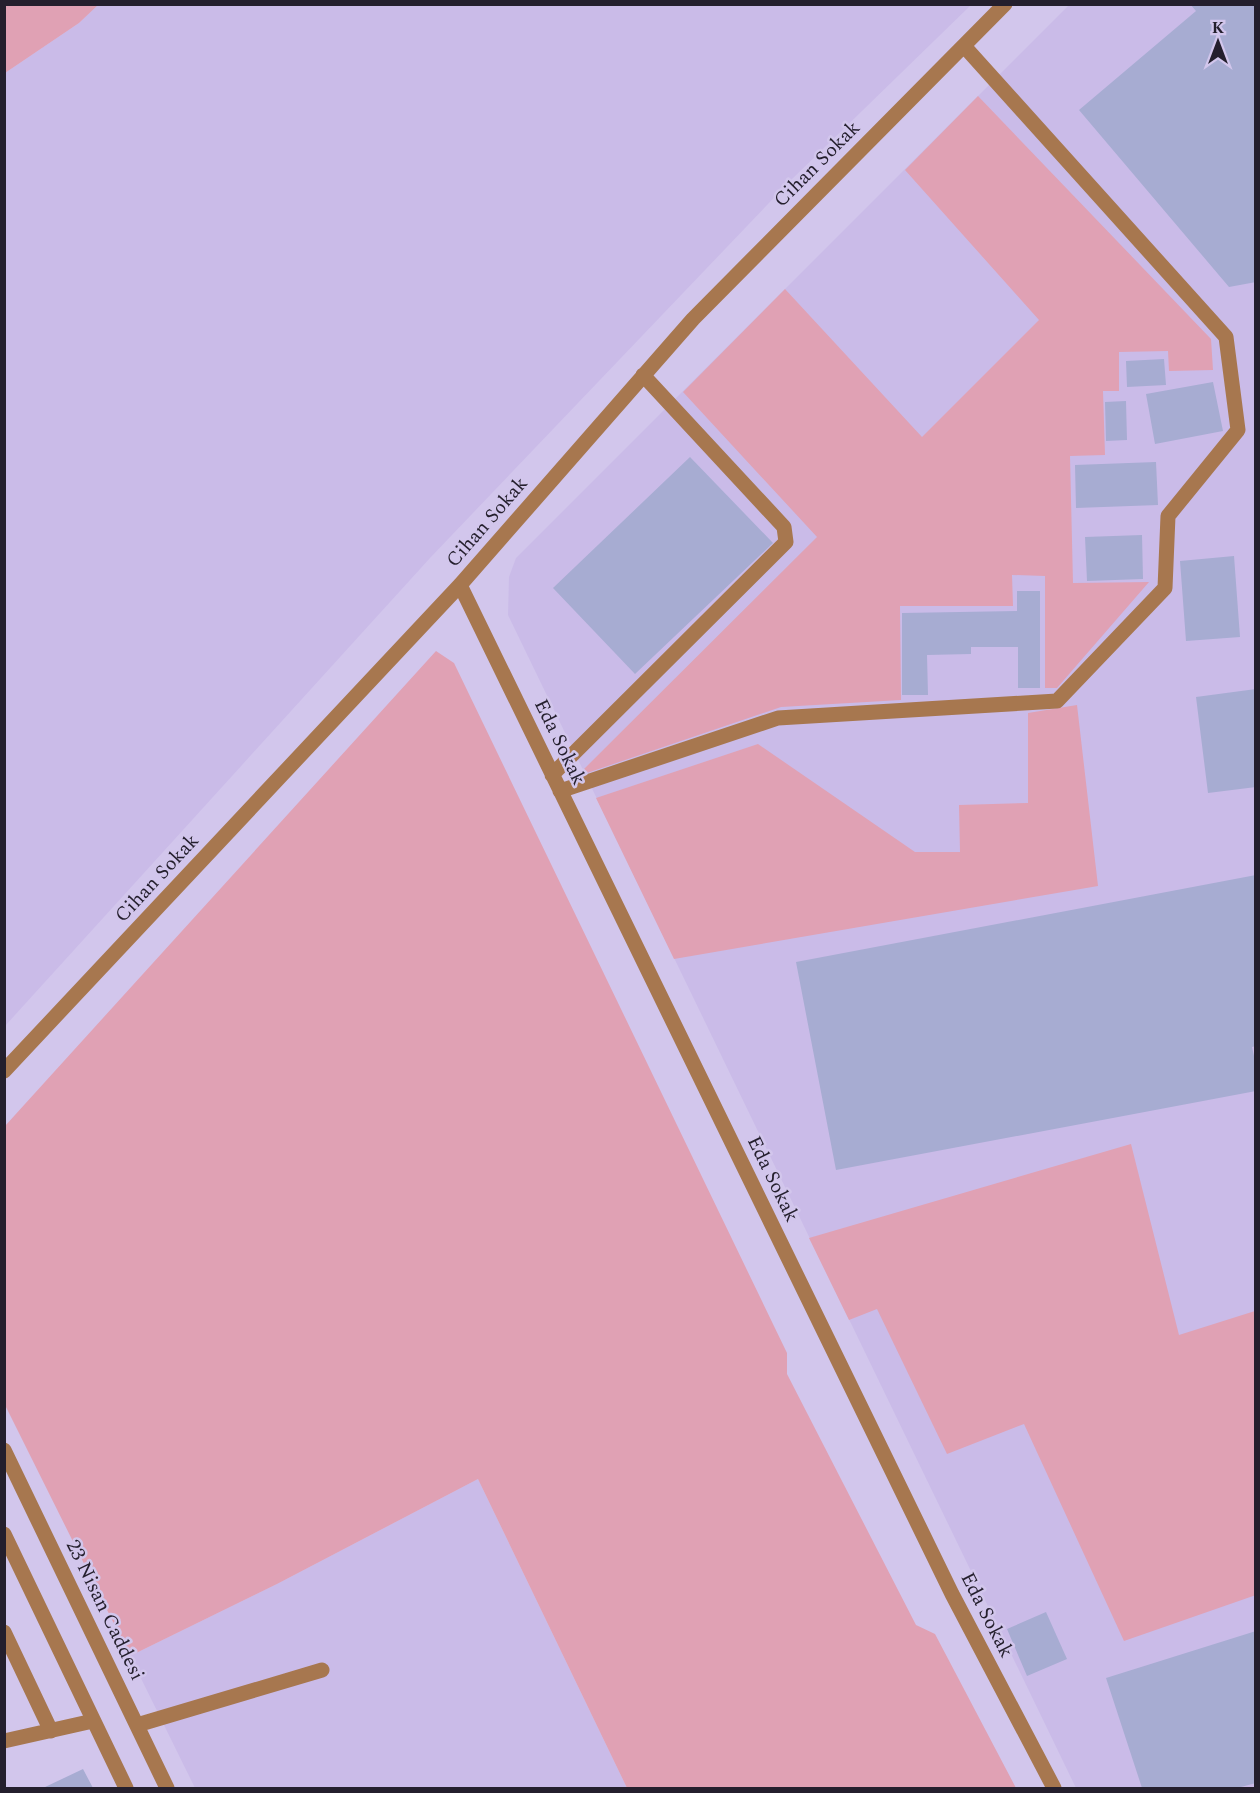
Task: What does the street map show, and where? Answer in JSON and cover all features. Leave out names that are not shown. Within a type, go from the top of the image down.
[{"type":"street","name":"Cihan Sokak","points":[[4,1071],[460,585],[693,319],[1005,4]]},
{"type":"street","points":[[560,791],[778,718],[1057,701],[1165,588],[1168,516],[1238,430],[1226,338],[964,46]]},
{"type":"street","points":[[552,775],[786,542],[784,527],[643,375]]},
{"type":"street","name":"Eda Sokak","points":[[460,585],[952,1594],[1054,1788]]},
{"type":"street","name":"23 Nisan Caddesi","points":[[4,1450],[167,1788]]},
{"type":"street","points":[[4,1534],[126,1788]]},
{"type":"street","points":[[4,1632],[51,1731]]},
{"type":"street","points":[[137,1725],[322,1670]]},
{"type":"street","points":[[4,1742],[93,1721]]},
{"type":"shaded area","points":[[5,4],[98,5],[79,23],[5,73]]},
{"type":"shaded area","points":[[98,5],[971,5],[790,181],[430,558],[5,1026],[5,73],[79,23]]},
{"type":"shaded area","points":[[1069,5],[1255,5],[1255,1788],[1076,1788],[508,615],[509,577],[516,558]]},
{"type":"shaded area","points":[[978,96],[1211,339],[1213,370],[1169,371],[1168,351],[1119,352],[1119,391],[1103,391],[1105,455],[1070,456],[1073,583],[1149,582],[1057,688],[1045,688],[1045,576],[1012,575],[1013,606],[900,606],[901,700],[781,707],[584,774],[583,770],[817,537],[683,392],[785,289],[922,437],[1039,320],[905,170]]},
{"type":"shaded area","points":[[436,651],[454,663],[787,1353],[787,1374],[916,1625],[935,1634],[1016,1788],[627,1788],[478,1479],[277,1584],[130,1656],[5,1405],[5,1126]]},
{"type":"shaded area","points":[[1077,705],[1098,886],[674,959],[596,798],[758,744],[915,852],[960,852],[959,805],[1028,803],[1028,713]]},
{"type":"shaded area","points":[[1131,1144],[1179,1335],[1255,1311],[1256,1595],[1124,1641],[1024,1424],[947,1454],[877,1309],[849,1320],[809,1238]]},
{"type":"shaded area","points":[[478,1479],[627,1788],[195,1788],[130,1656],[277,1584]]},
{"type":"building","points":[[1190,4],[1256,4],[1256,282],[1229,287],[1079,110],[1196,11]]},
{"type":"building","points":[[1164,359],[1166,385],[1127,387],[1126,361]]},
{"type":"building","points":[[1213,382],[1223,431],[1155,444],[1146,394]]},
{"type":"building","points":[[1126,401],[1127,440],[1106,441],[1105,402]]},
{"type":"building","points":[[690,457],[773,543],[635,674],[553,588]]},
{"type":"building","points":[[1156,462],[1158,505],[1076,508],[1075,465]]},
{"type":"building","points":[[1142,535],[1143,579],[1087,581],[1085,537]]},
{"type":"building","points":[[1234,556],[1240,637],[1186,641],[1180,561]]},
{"type":"building","points":[[1017,591],[1040,591],[1040,688],[1018,688],[1018,647],[971,647],[971,654],[927,655],[928,695],[902,695],[902,613],[1017,611]]},
{"type":"building","points":[[1256,689],[1256,787],[1208,793],[1196,697]]},
{"type":"building","points":[[1256,875],[1256,1046],[1252,1047],[1256,1065],[1256,1091],[836,1170],[796,962]]},
{"type":"building","points":[[1046,1612],[1067,1659],[1027,1676],[1007,1629]]},
{"type":"building","points":[[1256,1631],[1256,1783],[1237,1788],[1142,1788],[1106,1678]]},
{"type":"building","points":[[83,1769],[93,1788],[43,1788]]}]
